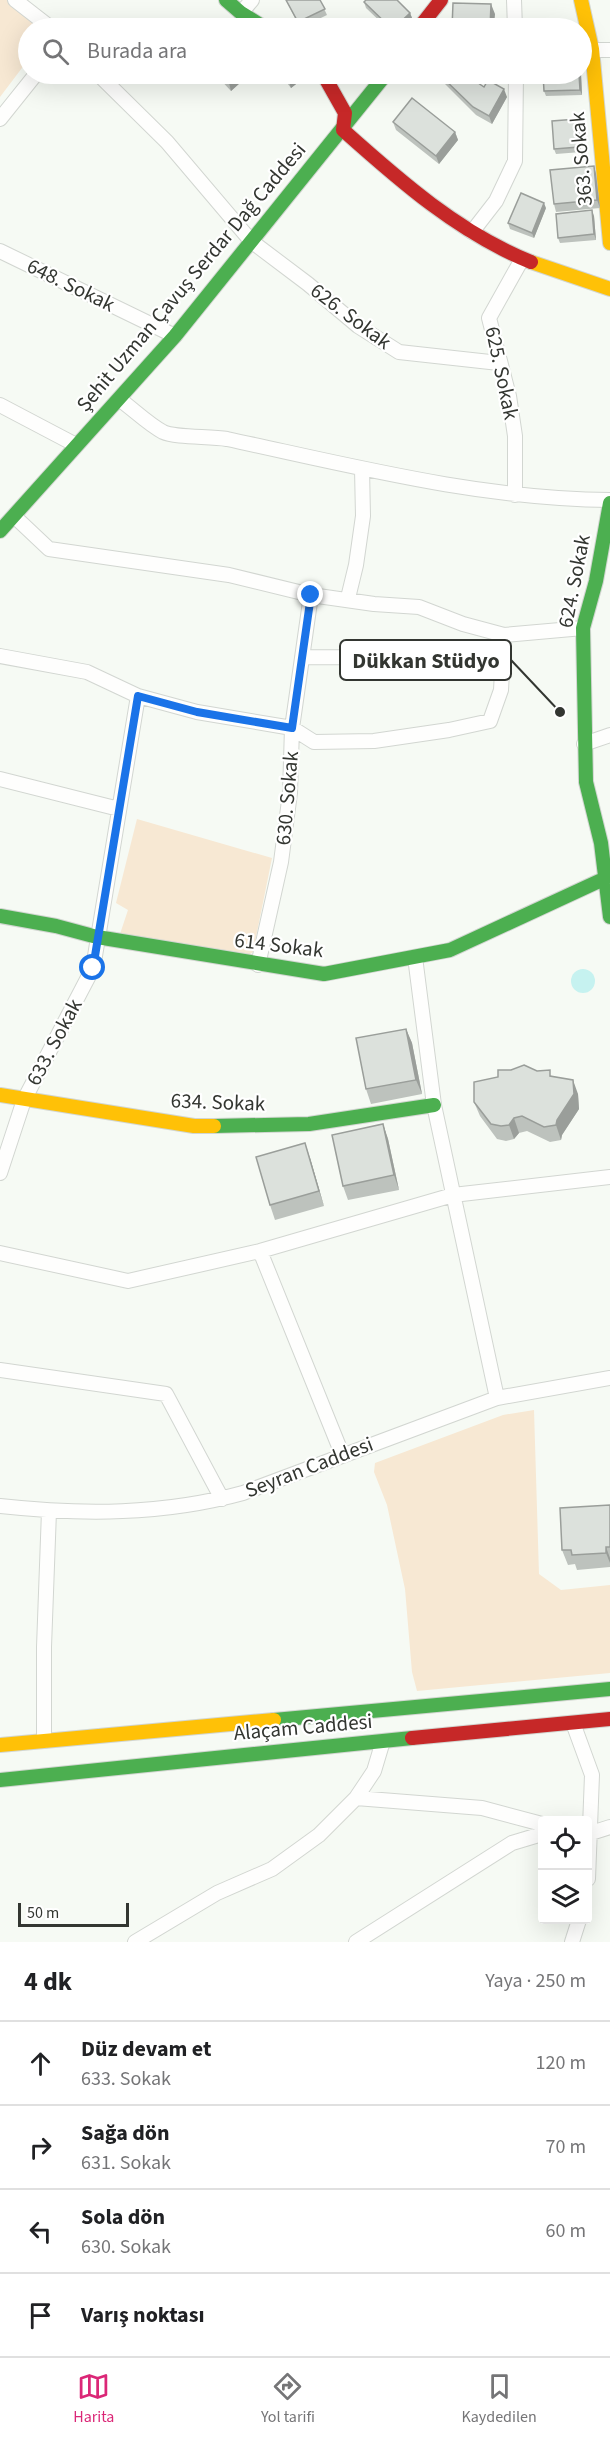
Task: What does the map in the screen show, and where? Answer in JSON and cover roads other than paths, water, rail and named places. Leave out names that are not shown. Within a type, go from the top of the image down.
[{"type":"street","points":[[15,0],[38,18]]},
{"type":"street","points":[[226,0],[248,18]]},
{"type":"street","points":[[241,14],[252,0]]},
{"type":"street","points":[[427,18],[441,0]]},
{"type":"street","points":[[514,0],[515,18]]},
{"type":"street","name":"363. Sokak","points":[[581,0],[583,18]]},
{"type":"street","points":[[592,50],[610,50]]},
{"type":"street","name":"363. Sokak","points":[[592,82],[607,180],[610,243]]},
{"type":"street","points":[[0,119],[28,84]]},
{"type":"street","name":"626. Sokak","points":[[108,84],[167,142],[251,241],[358,326],[399,352],[499,363]]},
{"type":"street","points":[[329,84],[345,113],[343,130],[402,183],[472,232],[522,259],[610,289]]},
{"type":"street","name":"Şehit Uzman Çavuş Serdar Dağ Caddesi","points":[[0,531],[175,336],[378,84]]},
{"type":"street","points":[[472,232],[496,201],[515,161],[516,84]]},
{"type":"street","name":"648. Sokak","points":[[0,251],[175,336]]},
{"type":"street","name":"625. Sokak","points":[[515,495],[515,436],[509,396],[489,318],[522,259]]},
{"type":"street","points":[[119,399],[165,433],[223,438],[362,469],[515,495],[610,501]]},
{"type":"street","points":[[0,405],[76,445]]},
{"type":"street","points":[[348,598],[356,565],[363,516],[362,469]]},
{"type":"street","name":"624. Sokak","points":[[610,501],[603,583],[583,628],[586,782],[601,843],[607,877],[610,917]]},
{"type":"street","points":[[14,516],[49,549],[229,575],[311,595],[348,598],[375,604],[419,607],[463,624],[504,635],[583,628]]},
{"type":"street","name":"630. Sokak","points":[[258,965],[281,862],[290,793],[292,728],[311,595]]},
{"type":"street","points":[[0,656],[87,672],[138,696],[197,712],[292,728],[314,742],[374,741],[449,730],[490,721],[501,690],[504,635]]},
{"type":"street","points":[[302,657],[465,658],[502,656]]},
{"type":"street","name":"633. Sokak","points":[[0,1173],[24,1100],[93,968],[138,696]]},
{"type":"street","points":[[584,744],[610,735]]},
{"type":"street","points":[[0,779],[119,808]]},
{"type":"street","name":"614 Sokak","points":[[0,916],[56,926],[97,937],[324,974],[450,951],[607,877]]},
{"type":"street","points":[[415,957],[434,1105],[497,1398]]},
{"type":"street","name":"634. Sokak","points":[[0,1095],[194,1126],[309,1124],[434,1105]]},
{"type":"street","points":[[0,1253],[128,1281],[260,1251],[453,1195],[610,1177]]},
{"type":"street","points":[[260,1251],[342,1454]]},
{"type":"street","points":[[0,1370],[166,1394],[222,1499]]},
{"type":"street","name":"Seyran Caddesi","points":[[0,1506],[49,1511],[146,1512],[222,1499],[497,1398],[610,1378]]},
{"type":"street","points":[[44,1741],[44,1647],[49,1511]]},
{"type":"street","name":"Alaçam Caddesi","points":[[0,1745],[610,1689]]},
{"type":"street","name":"Alaçam Caddesi","points":[[0,1780],[610,1719]]},
{"type":"street","points":[[573,1723],[592,1775],[589,1816]]},
{"type":"street","points":[[135,1942],[217,1893],[272,1869],[319,1835],[356,1798],[374,1771],[383,1741]]},
{"type":"street","points":[[356,1798],[482,1808],[538,1823]]},
{"type":"street","points":[[592,1833],[610,1827]]},
{"type":"street","points":[[356,1942],[512,1843],[538,1835]]},
{"type":"street","points":[[572,1942],[578,1924]]},
{"type":"water","points":[[583,969],[592,972],[595,981],[592,990],[583,993],[574,990],[571,981],[574,972]]},
{"type":"place","name":"Dükkan Stüdyo","points":[[560,712]]}]
